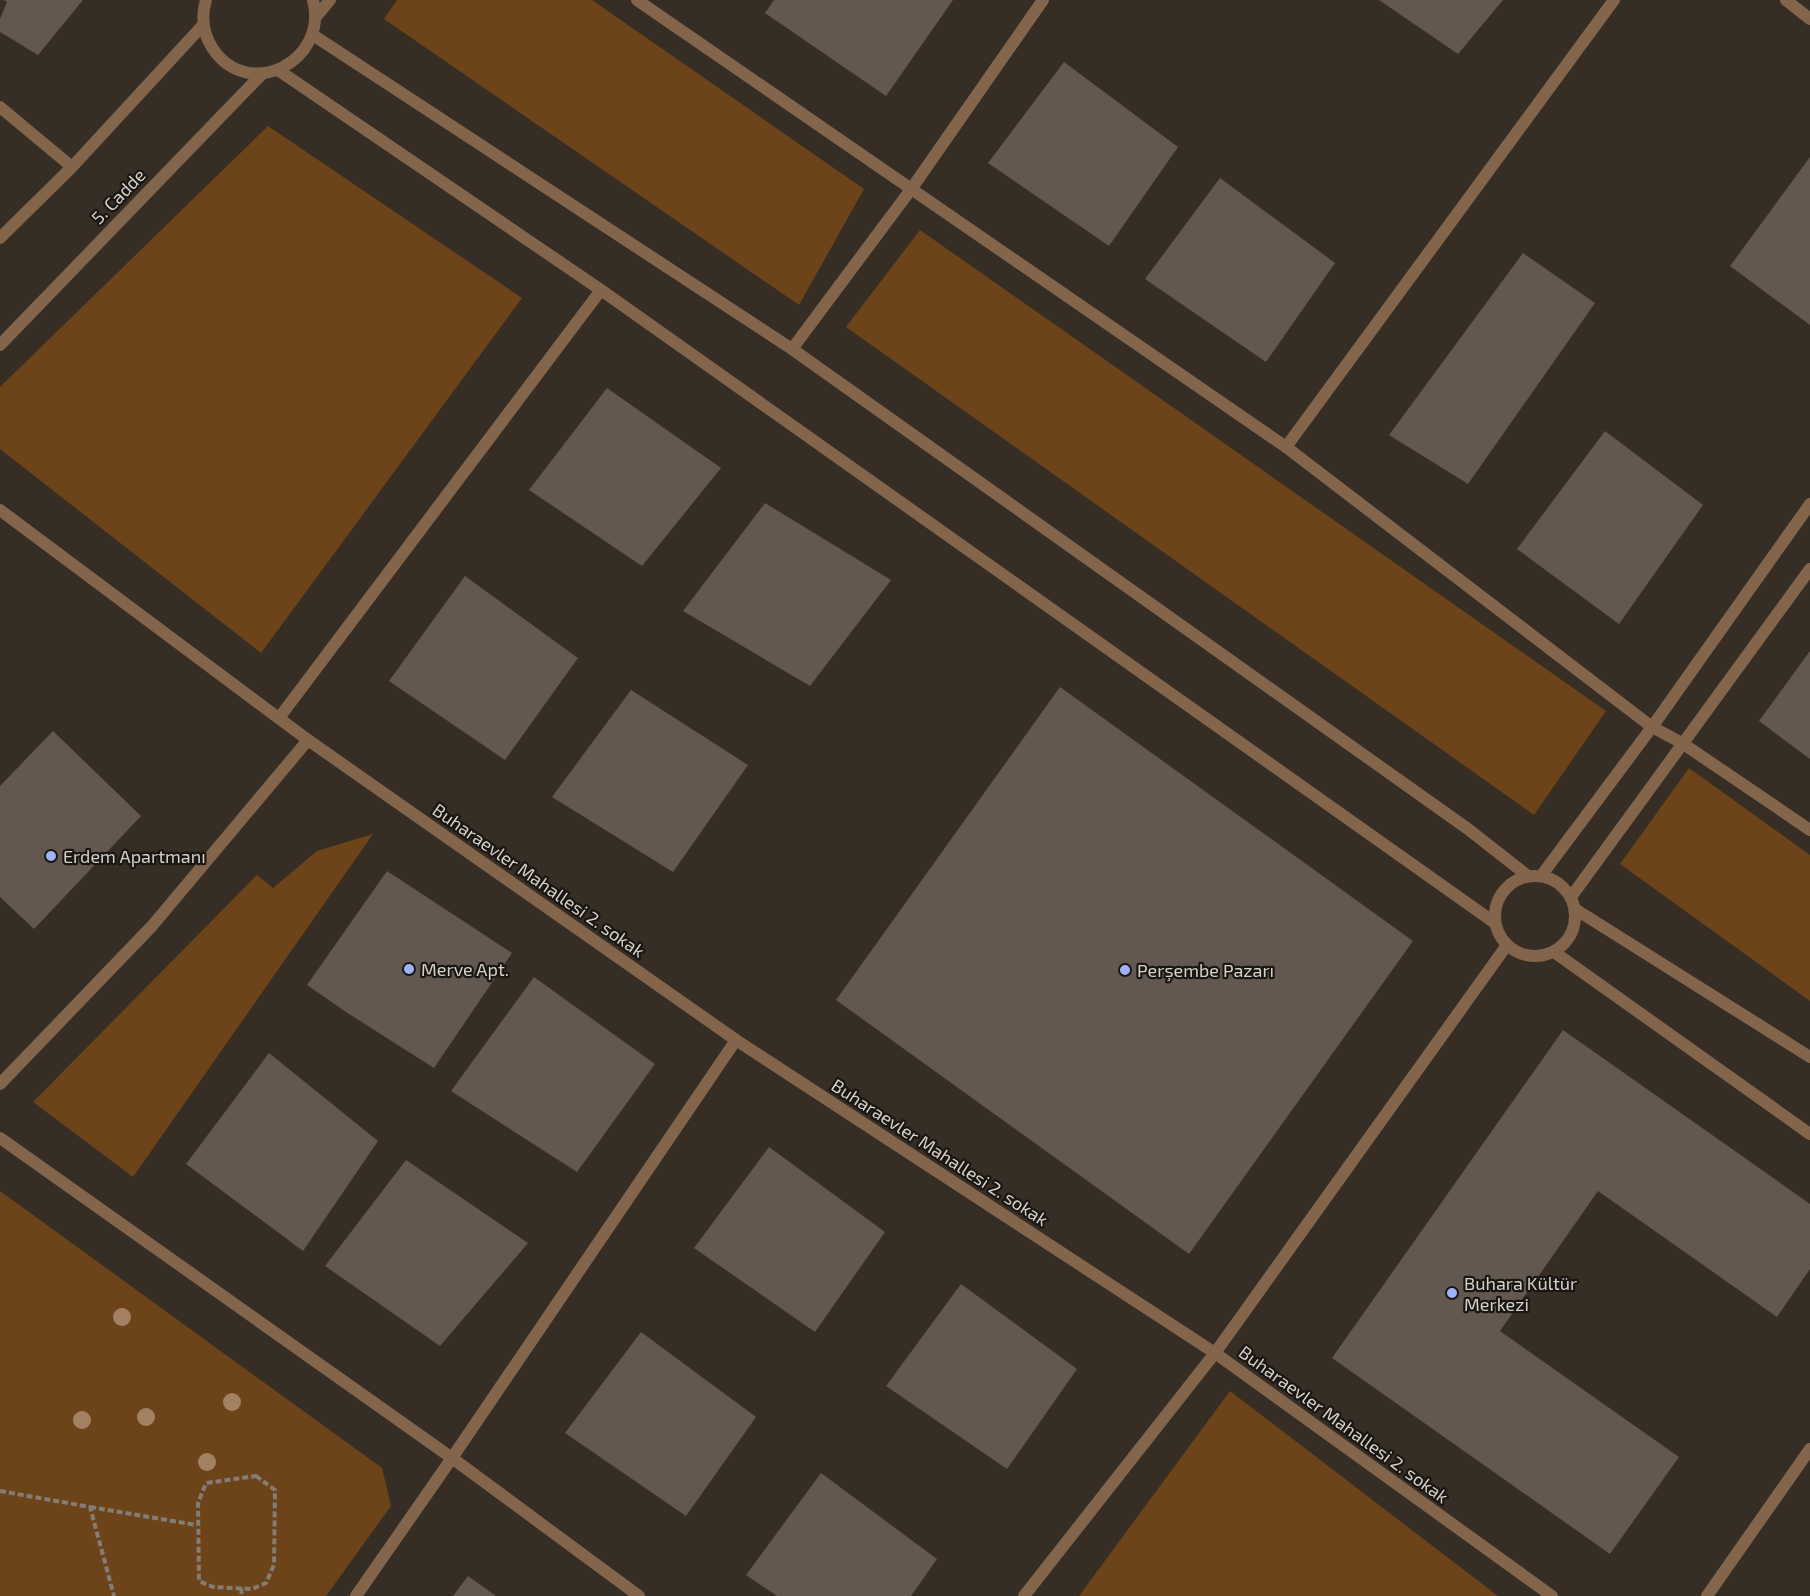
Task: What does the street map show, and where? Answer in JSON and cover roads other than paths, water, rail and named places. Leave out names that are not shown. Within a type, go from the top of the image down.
[{"type":"street","points":[[206,0],[203,25],[213,48],[230,66],[247,72],[263,73],[278,70],[293,62],[305,50],[313,35],[315,18],[313,0]]},
{"type":"street","points":[[315,18],[330,0]]},
{"type":"street","points":[[637,0],[1286,447],[1652,727],[1682,743],[1810,830]]},
{"type":"street","points":[[792,350],[912,189],[1043,0]]},
{"type":"street","points":[[1286,447],[1614,0]]},
{"type":"street","points":[[1786,0],[1810,19]]},
{"type":"street","points":[[0,238],[72,167],[203,25]]},
{"type":"street","points":[[313,35],[792,350],[1534,876]]},
{"type":"street","points":[[278,70],[601,290],[1495,923]]},
{"type":"street","name":"5. Cadde","points":[[0,345],[263,73]]},
{"type":"street","points":[[0,107],[72,167]]},
{"type":"street","points":[[279,718],[601,290]]},
{"type":"street","points":[[1534,876],[1652,727],[1810,504]]},
{"type":"street","name":"Buharaevler Mahallesi 2. sokak","points":[[0,510],[308,740],[736,1040],[1215,1353],[1552,1596]]},
{"type":"street","points":[[1573,903],[1682,743],[1810,570]]},
{"type":"street","points":[[0,1084],[152,926],[308,740]]},
{"type":"street","points":[[1534,876],[1553,879],[1564,886],[1573,903],[1575,922],[1564,944],[1554,952],[1542,956],[1530,956],[1517,952],[1507,945],[1499,935],[1495,923],[1495,910],[1506,888],[1516,880],[1534,876]]},
{"type":"street","points":[[1573,903],[1810,1057]]},
{"type":"street","points":[[1024,1596],[1215,1353],[1507,945]]},
{"type":"street","points":[[1554,952],[1810,1134]]},
{"type":"street","points":[[356,1596],[736,1040]]},
{"type":"street","points":[[0,1138],[452,1458],[639,1596]]},
{"type":"street","points":[[1707,1596],[1810,1449]]},
{"type":"place","name":"Erdem Apartmanı","points":[[51,856]]},
{"type":"place","name":"Merve Apt.","points":[[409,969]]},
{"type":"place","name":"Perşembe Pazarı","points":[[1125,970]]},
{"type":"place","name":"Buhara Kültür Merkezi","points":[[1452,1293]]}]
